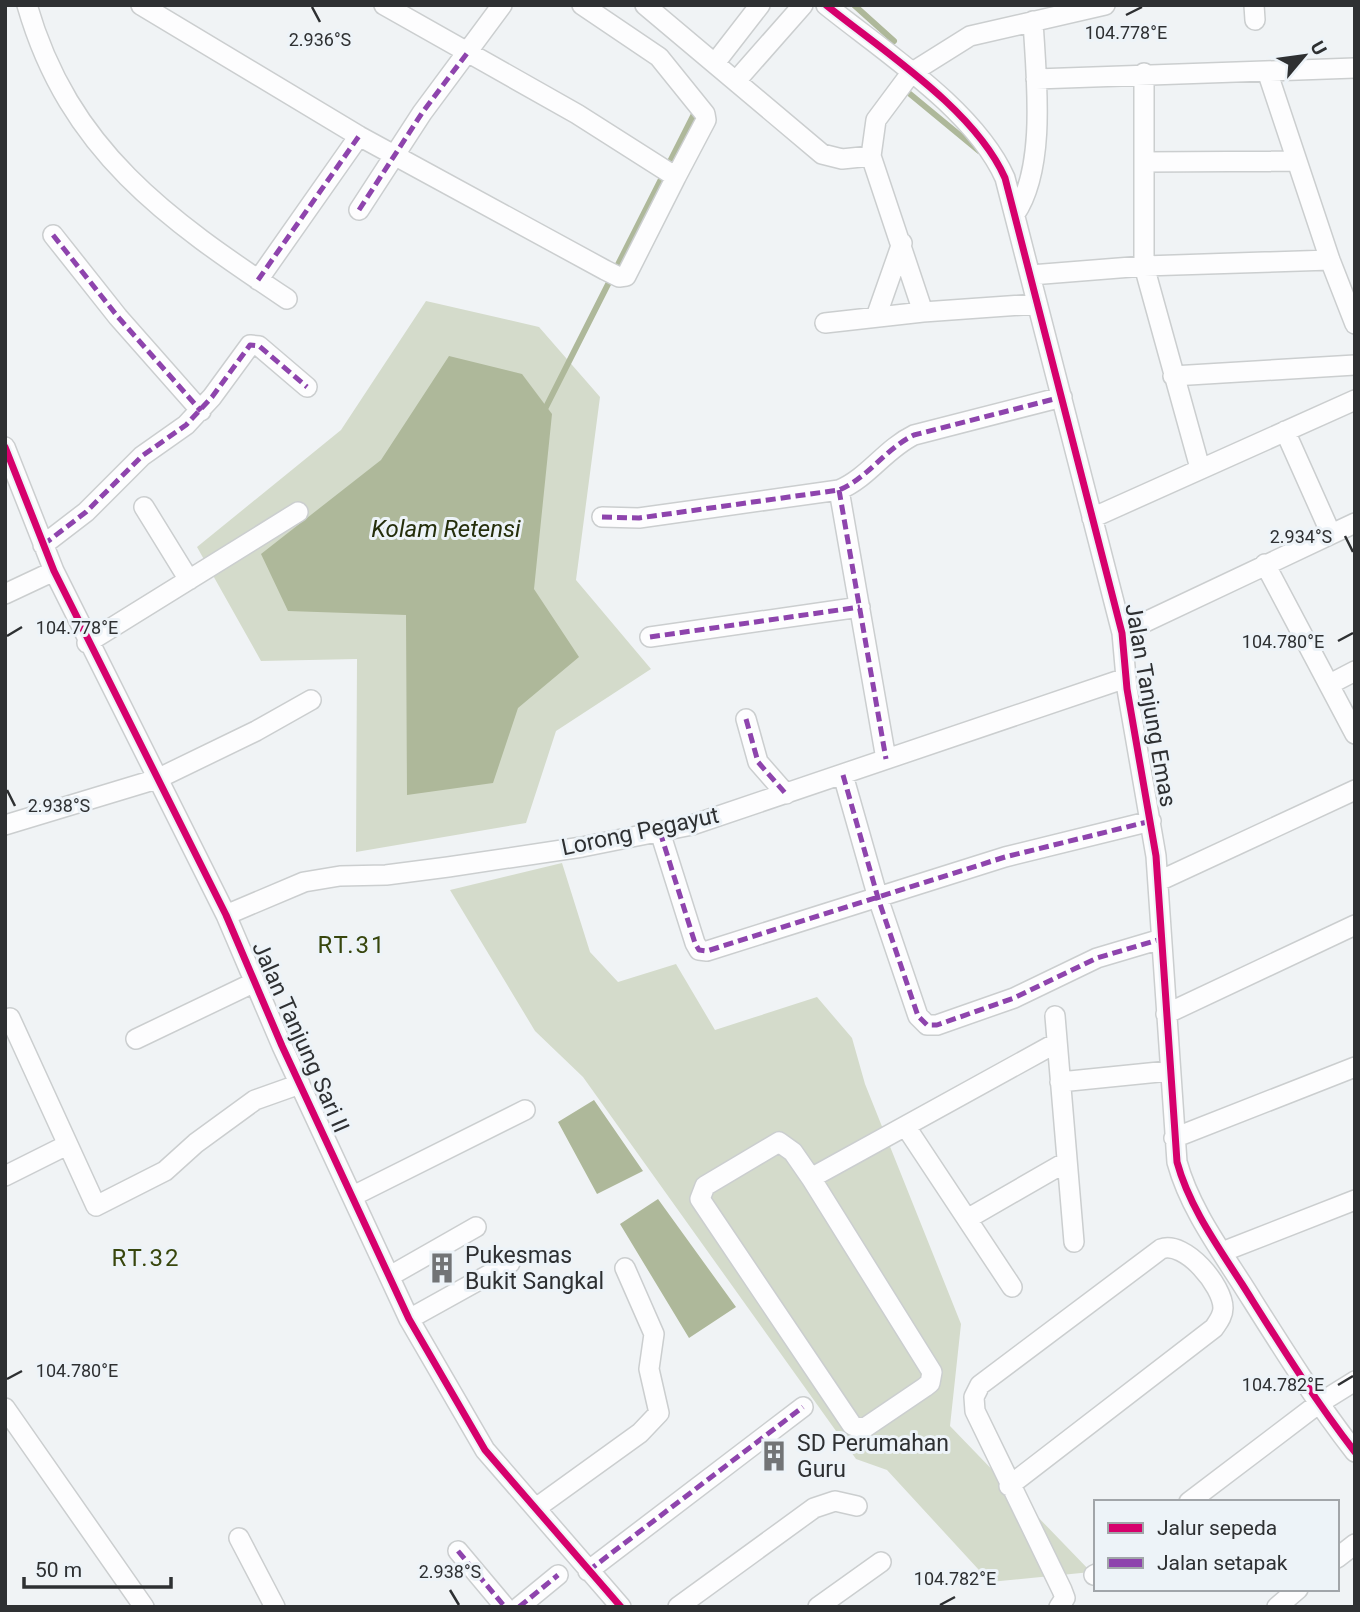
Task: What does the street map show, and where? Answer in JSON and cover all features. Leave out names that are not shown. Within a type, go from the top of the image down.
[{"type":"street","points":[[27,5],[38,43],[61,88],[89,134],[114,165],[149,199],[287,299]]},
{"type":"street","points":[[141,5],[395,156],[612,273],[627,274],[668,172],[706,120],[698,104],[659,57],[582,5]]},
{"type":"street","points":[[384,5],[577,114],[668,172]]},
{"type":"street","points":[[359,210],[422,113],[502,5]]},
{"type":"street","points":[[645,5],[822,153],[842,159],[871,156]]},
{"type":"street","points":[[726,73],[760,5]]},
{"type":"street","points":[[726,73],[803,5]]},
{"type":"street","name":"Jalan Tanjung Emas","points":[[826,5],[912,73],[966,122],[988,146],[1005,178],[1122,633],[1126,678],[1159,881],[1174,1138],[1185,1186],[1222,1252],[1318,1404],[1355,1452]]},
{"type":"street","points":[[923,312],[871,156],[876,120],[912,73],[970,36],[1105,5]]},
{"type":"street","points":[[1015,214],[1025,196],[1031,174],[1036,79],[1033,21]]},
{"type":"street","points":[[1036,79],[1144,73],[1355,68]]},
{"type":"street","points":[[1267,71],[1295,161],[1355,324]]},
{"type":"street","points":[[1144,73],[1144,266],[1200,468]]},
{"type":"street","points":[[258,280],[359,136]]},
{"type":"street","points":[[1144,162],[1295,161]]},
{"type":"street","points":[[53,235],[118,317],[201,411]]},
{"type":"street","points":[[876,317],[902,243]]},
{"type":"street","points":[[1031,275],[1144,266],[1330,261]]},
{"type":"street","points":[[825,323],[923,312],[1037,304]]},
{"type":"street","points":[[43,545],[86,512],[142,456],[177,433],[201,411],[252,344],[259,346],[307,387]]},
{"type":"street","points":[[1173,376],[1355,365]]},
{"type":"street","points":[[602,517],[639,518],[839,490],[856,482],[893,447],[914,435],[1062,397]]},
{"type":"street","points":[[1092,518],[1355,400]]},
{"type":"street","points":[[1285,431],[1331,534]]},
{"type":"street","name":"Jalan Tanjung Sari II","points":[[5,447],[54,572],[87,643],[226,915],[300,1084],[410,1319],[478,1439],[621,1607]]},
{"type":"street","points":[[839,490],[886,759]]},
{"type":"street","points":[[144,507],[189,580]]},
{"type":"street","points":[[87,643],[298,512]]},
{"type":"street","points":[[1122,633],[1355,523]]},
{"type":"street","points":[[1265,564],[1355,734]]},
{"type":"street","points":[[5,594],[54,572]]},
{"type":"street","points":[[650,637],[860,607]]},
{"type":"street","points":[[1330,684],[1355,671]]},
{"type":"street","name":"Lorong Pegayut","points":[[226,915],[304,882],[340,876],[448,867],[660,832],[786,794],[1126,678]]},
{"type":"street","points":[[5,825],[157,779],[256,732],[311,700]]},
{"type":"street","points":[[746,719],[758,762],[786,794]]},
{"type":"street","points":[[843,775],[878,898],[918,1016],[932,1026],[1014,998],[1097,958],[1161,939]]},
{"type":"street","points":[[1159,881],[1355,790]]},
{"type":"street","points":[[660,832],[695,943],[703,951],[1005,857],[1151,821]]},
{"type":"street","points":[[1166,1014],[1355,925]]},
{"type":"street","points":[[136,1039],[255,982]]},
{"type":"street","points":[[1055,1016],[1074,1242]]},
{"type":"street","points":[[10,1018],[96,1206],[165,1171],[196,1143],[255,1100],[300,1084]]},
{"type":"street","points":[[811,1178],[1056,1043]]},
{"type":"street","points":[[1174,1138],[1355,1067]]},
{"type":"street","points":[[1059,1082],[1169,1071]]},
{"type":"street","points":[[353,1196],[525,1110]]},
{"type":"street","points":[[906,1127],[1012,1287]]},
{"type":"street","points":[[779,1142],[793,1152],[811,1178],[932,1372],[930,1383],[863,1429],[852,1425],[700,1199],[705,1186],[779,1142]]},
{"type":"street","points":[[5,1176],[67,1144]]},
{"type":"street","points":[[967,1219],[1066,1162]]},
{"type":"street","points":[[1222,1252],[1355,1200]]},
{"type":"street","points":[[390,1276],[476,1227]]},
{"type":"street","points":[[1009,1486],[1214,1328],[1224,1306],[1205,1272],[1192,1258],[1174,1248],[1161,1249],[980,1385],[974,1397],[975,1411],[1009,1486],[1062,1590],[1064,1600],[1059,1607]]},
{"type":"street","points":[[410,1319],[510,1263]]},
{"type":"street","points":[[536,1508],[640,1433],[659,1413],[649,1369],[654,1334],[625,1268]]},
{"type":"street","points":[[1192,1500],[1318,1404],[1355,1381]]},
{"type":"street","points":[[589,1571],[803,1407]]},
{"type":"street","points":[[5,1408],[144,1607]]},
{"type":"street","points":[[678,1607],[814,1508],[835,1501],[857,1506]]},
{"type":"street","points":[[239,1538],[275,1607]]},
{"type":"street","points":[[1339,1556],[1355,1544]]},
{"type":"street","points":[[458,1551],[505,1607]]},
{"type":"street","points":[[818,1607],[881,1562]]},
{"type":"street","points":[[519,1607],[558,1576]]},
{"type":"street","points":[[1277,1607],[1296,1591]]},
{"type":"shaded area","points":[[426,301],[539,327],[600,397],[576,580],[651,669],[556,731],[526,823],[356,852],[357,659],[261,661],[197,547],[341,430]]},
{"type":"shaded area","points":[[562,863],[590,952],[618,982],[676,964],[715,1030],[817,997],[852,1038],[865,1084],[961,1324],[950,1426],[1091,1572],[990,1582],[887,1470],[856,1459],[583,1077],[535,1031],[450,890]]},
{"type":"water","name":"Kolam Retensi","points":[[449,356],[522,374],[552,414],[534,589],[579,657],[518,708],[493,783],[407,795],[406,615],[288,611],[261,554],[381,460]]},
{"type":"water","points":[[594,1100],[643,1171],[597,1194],[558,1122]]},
{"type":"water","points":[[658,1199],[736,1307],[689,1338],[620,1224]]},
{"type":"waterway","points":[[854,5],[894,41]]},
{"type":"waterway","points":[[910,94],[979,151]]},
{"type":"waterway","points":[[544,411],[696,110]]},
{"type":"marked path","points":[[359,210],[422,113],[468,52]]},
{"type":"marked path","points":[[258,280],[359,136]]},
{"type":"marked path","points":[[53,235],[118,317],[201,411]]},
{"type":"marked path","points":[[43,545],[86,512],[142,456],[186,425],[212,397],[250,345],[259,346],[307,387]]},
{"type":"marked path","points":[[602,517],[639,518],[839,490],[859,478],[914,435],[1062,397]]},
{"type":"marked path","points":[[839,490],[886,759]]},
{"type":"marked path","points":[[650,637],[860,607]]},
{"type":"marked path","points":[[746,719],[758,762],[786,794]]},
{"type":"marked path","points":[[843,775],[878,898],[918,1016],[927,1025],[937,1025],[1014,998],[1097,958],[1161,939]]},
{"type":"marked path","points":[[660,832],[695,943],[699,950],[707,951],[1005,857],[1151,821]]},
{"type":"marked path","points":[[588,1571],[803,1407]]},
{"type":"marked path","points":[[458,1551],[505,1607]]},
{"type":"marked path","points":[[519,1607],[558,1575]]},
{"type":"cycle path","points":[[826,5],[926,83],[950,106],[991,153],[1005,178],[1122,633],[1127,689],[1156,856],[1177,1162],[1196,1210],[1214,1240],[1296,1369],[1355,1452]]},
{"type":"cycle path","points":[[5,447],[54,571],[226,915],[282,1046],[409,1319],[485,1450],[621,1607]]},
{"type":"place","name":"Pukesmas Bukit Sangkal","points":[[442,1268]]},
{"type":"place","name":"SD Perumahan Guru","points":[[774,1456]]},
{"type":"district","name":"RT.31","points":[[352,945]]},
{"type":"district","name":"RT.32","points":[[146,1258]]}]
